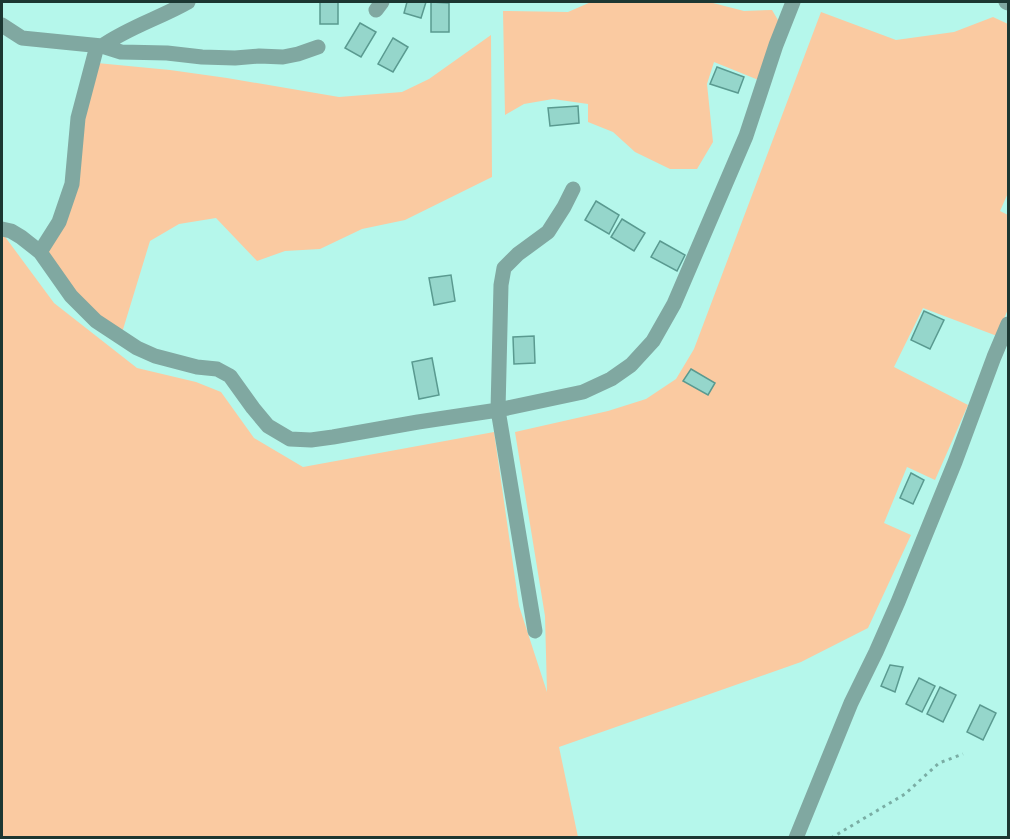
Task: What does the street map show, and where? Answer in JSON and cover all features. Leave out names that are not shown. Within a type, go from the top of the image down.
[{"type":"street","points":[[40,252],[59,222],[72,184],[78,118],[100,46],[188,2]]},
{"type":"street","points":[[2,229],[21,237],[40,252],[71,296],[96,321],[137,348],[155,356],[197,367],[217,369],[230,376],[268,426],[290,439],[311,440],[498,410],[583,392],[611,379],[631,365],[653,341],[674,304],[746,136],[776,45],[793,2]]},
{"type":"street","points":[[2,26],[22,38],[100,46],[121,52],[167,53],[202,57],[283,57],[318,46]]},
{"type":"street","points":[[535,632],[498,410],[501,285],[504,268],[518,254],[548,232],[573,189]]},
{"type":"street","points":[[796,837],[851,703],[902,591],[1008,324]]},
{"type":"path","points":[[831,837],[905,794],[939,763],[963,754]]},
{"type":"shaded area","points":[[591,2],[709,2],[744,11],[772,10],[784,30],[766,83],[714,62],[707,84],[713,142],[697,169],[670,169],[635,152],[613,132],[588,122],[588,104],[553,99],[524,104],[505,115],[503,11],[568,12]]},
{"type":"shaded area","points":[[821,12],[896,40],[954,32],[993,17],[1008,24],[1008,193],[1000,211],[1008,215],[1008,309],[997,336],[923,308],[894,367],[968,405],[935,480],[907,467],[884,523],[911,535],[868,628],[801,662],[559,747],[578,837],[2,837],[2,234],[54,303],[137,368],[196,382],[221,392],[254,438],[303,467],[494,432],[519,606],[547,692],[545,616],[515,432],[608,411],[646,399],[676,379],[694,349]]},
{"type":"shaded area","points":[[491,35],[492,177],[405,220],[362,229],[320,249],[285,251],[257,261],[216,218],[179,224],[150,241],[121,336],[90,312],[43,252],[72,174],[97,63],[227,78],[339,97],[402,92],[429,79]]},
{"type":"building","points":[[320,2],[338,2],[338,24],[320,24]]},
{"type":"building","points":[[407,2],[426,2],[421,18],[404,13]]},
{"type":"building","points":[[431,2],[449,3],[449,32],[431,32]]},
{"type":"building","points":[[360,23],[376,32],[361,57],[345,48]]},
{"type":"building","points":[[393,38],[408,47],[393,72],[378,64]]},
{"type":"building","points":[[717,67],[744,77],[738,93],[710,84]]},
{"type":"building","points":[[578,106],[579,123],[550,126],[548,108]]},
{"type":"building","points":[[596,201],[619,215],[609,234],[585,220]]},
{"type":"building","points":[[622,219],[645,233],[634,251],[611,237]]},
{"type":"building","points":[[660,241],[685,255],[677,271],[651,257]]},
{"type":"building","points":[[451,275],[455,301],[434,305],[429,278]]},
{"type":"building","points":[[924,311],[944,320],[930,349],[911,340]]},
{"type":"building","points":[[534,336],[535,363],[514,364],[513,337]]},
{"type":"building","points":[[432,358],[439,395],[419,399],[412,362]]},
{"type":"building","points":[[691,369],[715,383],[708,395],[683,381]]},
{"type":"building","points":[[911,473],[924,480],[913,504],[900,498]]},
{"type":"building","points":[[890,665],[903,667],[895,692],[881,686]]},
{"type":"building","points":[[919,678],[935,686],[922,712],[906,704]]},
{"type":"building","points":[[940,687],[956,695],[943,722],[927,714]]},
{"type":"building","points":[[980,705],[996,713],[983,740],[967,732]]}]
